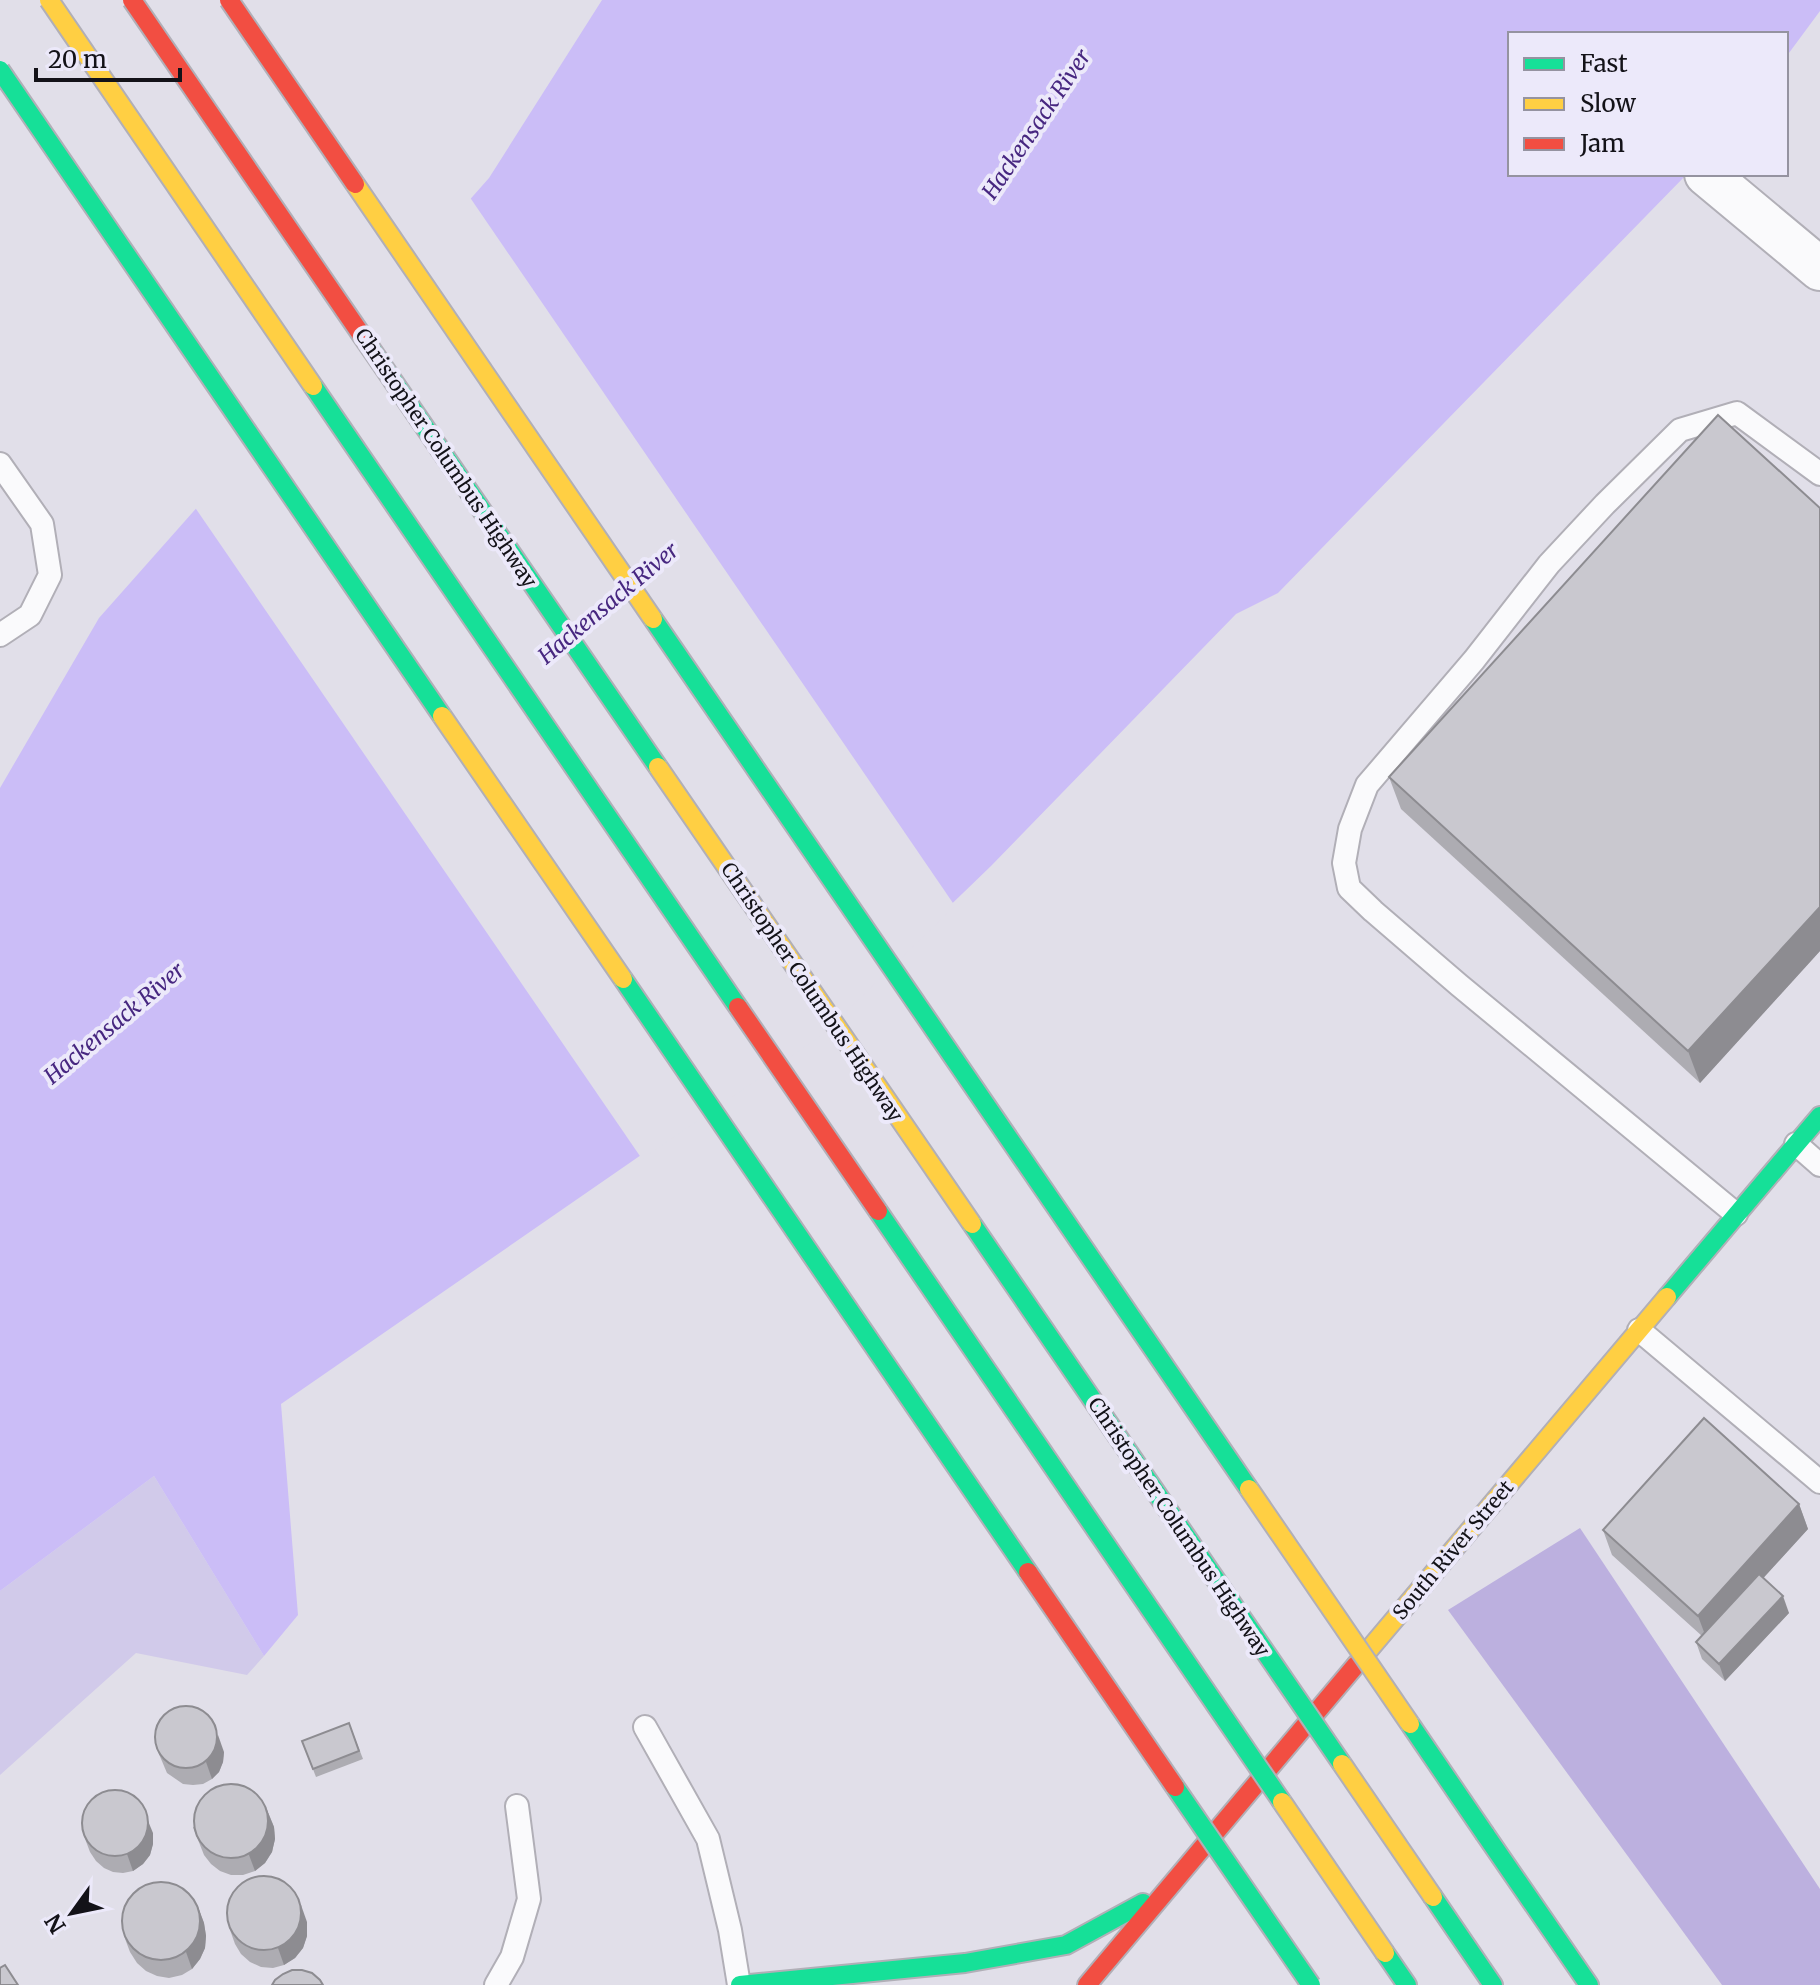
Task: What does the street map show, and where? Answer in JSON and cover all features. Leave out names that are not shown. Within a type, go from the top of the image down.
[{"type":"main road","points":[[49,0],[1407,1985]]},
{"type":"main road","name":"Christopher Columbus Highway","points":[[132,0],[1493,1985]]},
{"type":"main road","points":[[229,0],[1589,1985]]},
{"type":"main road","points":[[0,70],[1311,1985]]},
{"type":"main road","name":"South River Street","points":[[1087,1985],[1820,1116]]},
{"type":"main road","points":[[740,1985],[965,1963],[1066,1945],[1163,1893]]},
{"type":"street","points":[[1708,176],[1820,269]]},
{"type":"lane","points":[[1736,1214],[1373,911],[1349,888],[1344,863],[1350,829],[1367,785],[1474,660],[1549,564],[1680,430],[1737,413],[1820,474]]},
{"type":"lane","points":[[0,464],[42,524],[50,575],[30,615],[0,635]]},
{"type":"lane","points":[[1796,1144],[1820,1165]]},
{"type":"lane","points":[[1639,1330],[1820,1482]]},
{"type":"lane","points":[[645,1727],[708,1839],[740,1985]]},
{"type":"lane","points":[[496,1985],[512,1957],[529,1899],[517,1806]]},
{"type":"shaded area","points":[[154,1476],[264,1656],[247,1675],[136,1653],[0,1775],[0,1591]]},
{"type":"shaded area","points":[[1580,1528],[1820,1889],[1820,1985],[1722,1985],[1448,1610]]},
{"type":"water","name":"Hackensack River","points":[[602,0],[1820,0],[1820,11],[1788,54],[1788,32],[1508,32],[1508,176],[1685,176],[1278,593],[1236,614],[991,866],[819,1032],[281,1404],[298,1615],[264,1656],[154,1476],[0,1591],[0,788],[99,618],[489,178]]},
{"type":"pier","points":[[469,196],[955,906],[822,1035],[642,1159],[194,506]]},
{"type":"building","points":[[1718,415],[1820,508],[1820,907],[1688,1051],[1389,777]]},
{"type":"building","points":[[1704,1418],[1799,1504],[1698,1616],[1603,1530]]},
{"type":"building","points":[[1759,1574],[1783,1596],[1719,1664],[1696,1642]]},
{"type":"building","points":[[180,1706],[192,1706],[208,1715],[215,1725],[215,1749],[208,1759],[192,1768],[180,1768],[160,1754],[155,1743],[155,1731],[169,1711]]},
{"type":"building","points":[[349,1723],[359,1751],[313,1769],[302,1741]]},
{"type":"building","points":[[238,1784],[258,1794],[266,1807],[266,1835],[258,1848],[245,1856],[224,1858],[204,1848],[196,1835],[194,1814],[204,1794],[217,1786]]},
{"type":"building","points":[[115,1790],[128,1793],[138,1800],[145,1810],[148,1823],[145,1836],[138,1846],[128,1853],[115,1856],[102,1853],[92,1846],[85,1836],[82,1823],[85,1810],[92,1800],[102,1793]]},
{"type":"building","points":[[257,1876],[271,1876],[285,1882],[295,1892],[301,1913],[299,1927],[285,1944],[271,1950],[257,1950],[243,1944],[233,1934],[227,1920],[227,1906],[233,1892],[243,1882]]},
{"type":"building","points":[[161,1882],[176,1885],[189,1893],[197,1906],[200,1921],[197,1936],[189,1949],[176,1957],[161,1960],[146,1957],[133,1949],[125,1936],[122,1921],[125,1906],[133,1893],[146,1885]]},
{"type":"building","points":[[5,1965],[18,1985],[0,1985],[0,1968]]},
{"type":"building","points":[[292,1970],[312,1973],[323,1985],[272,1985]]},
{"type":"traffic: fast","points":[[0,70],[442,716]]},
{"type":"traffic: fast","points":[[367,343],[658,767]]},
{"type":"traffic: fast","points":[[313,386],[738,1007]]},
{"type":"traffic: fast","points":[[653,619],[1249,1489]]},
{"type":"traffic: fast","points":[[623,979],[1028,1572]]},
{"type":"traffic: fast","points":[[1667,1297],[1820,1116]]},
{"type":"traffic: fast","points":[[878,1211],[1282,1802]]},
{"type":"traffic: fast","points":[[972,1224],[1342,1764]]},
{"type":"traffic: fast","points":[[1410,1724],[1485,1834]]},
{"type":"traffic: fast","points":[[1175,1787],[1311,1985]]},
{"type":"traffic: fast","points":[[1485,1834],[1589,1985]]},
{"type":"traffic: fast","points":[[1433,1897],[1493,1985]]},
{"type":"traffic: fast","points":[[740,1985],[965,1963],[1066,1945],[1143,1903]]},
{"type":"traffic: fast","points":[[1385,1953],[1407,1985]]},
{"type":"traffic: slow","points":[[49,0],[313,386]]},
{"type":"traffic: slow","points":[[355,184],[653,619]]},
{"type":"traffic: slow","points":[[442,716],[623,979]]},
{"type":"traffic: slow","points":[[658,767],[972,1224]]},
{"type":"traffic: slow","points":[[1356,1665],[1667,1297]]},
{"type":"traffic: slow","points":[[1249,1489],[1410,1724]]},
{"type":"traffic: slow","points":[[1342,1764],[1433,1897]]},
{"type":"traffic: slow","points":[[1282,1802],[1385,1953]]},
{"type":"traffic: jam","points":[[132,0],[367,343]]},
{"type":"traffic: jam","points":[[229,0],[355,184]]},
{"type":"traffic: jam","points":[[738,1007],[878,1211]]},
{"type":"traffic: jam","points":[[1028,1572],[1175,1787]]},
{"type":"traffic: jam","points":[[1087,1985],[1356,1665]]}]
